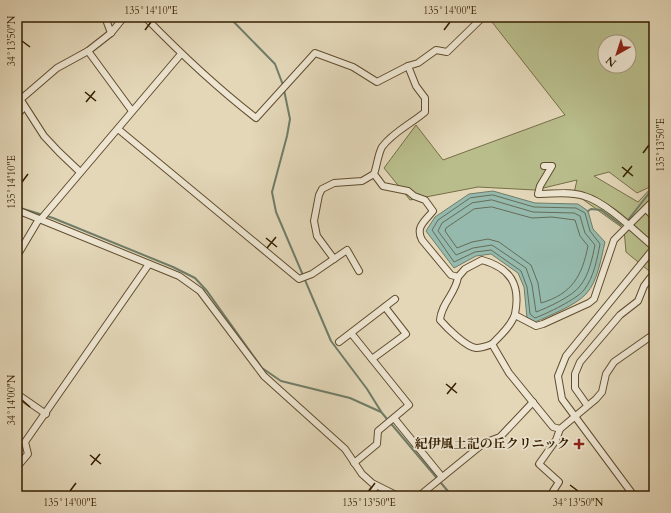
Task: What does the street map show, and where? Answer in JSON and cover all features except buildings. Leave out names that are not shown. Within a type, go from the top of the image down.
[{"type":"street","points":[[105,17],[111,33]]},
{"type":"street","points":[[80,172],[58,152],[44,136],[24,107],[19,96],[57,68],[88,51],[111,33],[124,17]]},
{"type":"street","points":[[145,17],[218,89],[256,118],[315,53],[353,66],[377,82],[408,66],[418,63],[436,50],[447,52],[483,17]]},
{"type":"street","points":[[88,51],[132,111]]},
{"type":"street","points":[[17,256],[40,219],[181,54]]},
{"type":"street","points":[[334,260],[317,236],[314,221],[319,195],[322,189],[334,183],[362,181],[374,174],[382,148],[402,127],[414,122],[425,112],[425,98],[416,86],[408,66]]},
{"type":"street","points":[[17,115],[24,107]]},
{"type":"street","points":[[118,129],[299,279],[312,274],[347,250],[359,271]]},
{"type":"street","points":[[544,166],[552,166],[540,186],[538,194],[571,193],[597,201],[630,226],[654,247],[566,356],[558,376],[562,399],[634,496]]},
{"type":"street","points":[[374,174],[383,186],[408,191],[414,196],[425,200],[433,211],[420,226],[419,234],[422,240],[451,275],[458,277]]},
{"type":"street","points":[[514,315],[536,326],[589,303],[597,291],[614,240],[630,226],[654,200]]},
{"type":"street","points":[[646,209],[654,217]]},
{"type":"street","points":[[17,210],[180,276],[200,291],[264,376],[344,449],[362,474],[376,486],[398,496]]},
{"type":"street","points":[[482,260],[494,264],[509,274],[516,287],[514,315],[506,329],[492,344],[478,348],[472,347],[447,328],[440,320],[440,313],[454,290],[458,277],[465,269],[482,260]]},
{"type":"street","points":[[17,466],[28,454],[25,442],[46,414],[149,264]]},
{"type":"street","points":[[587,406],[575,388],[575,374],[580,362],[620,315],[638,301],[644,286],[654,273]]},
{"type":"street","points":[[339,342],[395,299]]},
{"type":"street","points":[[372,360],[406,334],[385,307]]},
{"type":"street","points":[[351,333],[409,405],[378,431],[377,444],[354,463]]},
{"type":"street","points":[[550,496],[559,482],[539,464],[556,440],[560,429],[575,418],[602,392],[606,374],[614,362],[654,334]]},
{"type":"street","points":[[492,344],[509,373],[553,427],[560,429]]},
{"type":"street","points":[[17,394],[46,414]]},
{"type":"street","points":[[419,496],[484,443],[500,438],[533,402]]},
{"type":"street","points":[[394,418],[442,477]]},
{"type":"street","points":[[369,496],[376,486]]},
{"type":"green space","points":[[488,17],[654,17],[654,185],[654,275],[626,252],[624,229],[574,193],[577,180],[535,190],[478,187],[410,200],[384,168],[416,125],[443,160],[565,115]],"holes":[[[609,172],[637,193],[654,185],[638,202],[594,176]]]},
{"type":"water","points":[[493,191],[535,203],[578,204],[588,211],[593,229],[605,242],[596,276],[590,289],[582,298],[562,310],[535,322],[527,318],[524,287],[518,273],[491,254],[476,256],[454,268],[426,231],[435,217],[469,194]]},
{"type":"waterway","points":[[229,17],[275,64],[283,85]]},
{"type":"waterway","points":[[284,90],[290,119],[272,192],[276,212],[331,341],[367,389],[382,413],[452,496]]},
{"type":"waterway","points":[[628,220],[654,187]]},
{"type":"waterway","points":[[17,207],[53,218],[173,267],[195,278],[207,291],[262,368],[281,381],[350,398],[381,412]]},
{"type":"waterway","points":[[588,211],[591,209],[601,210],[621,225]]},
{"type":"place","name":"紀伊風土記の丘クリニック","points":[[579,444]]}]
